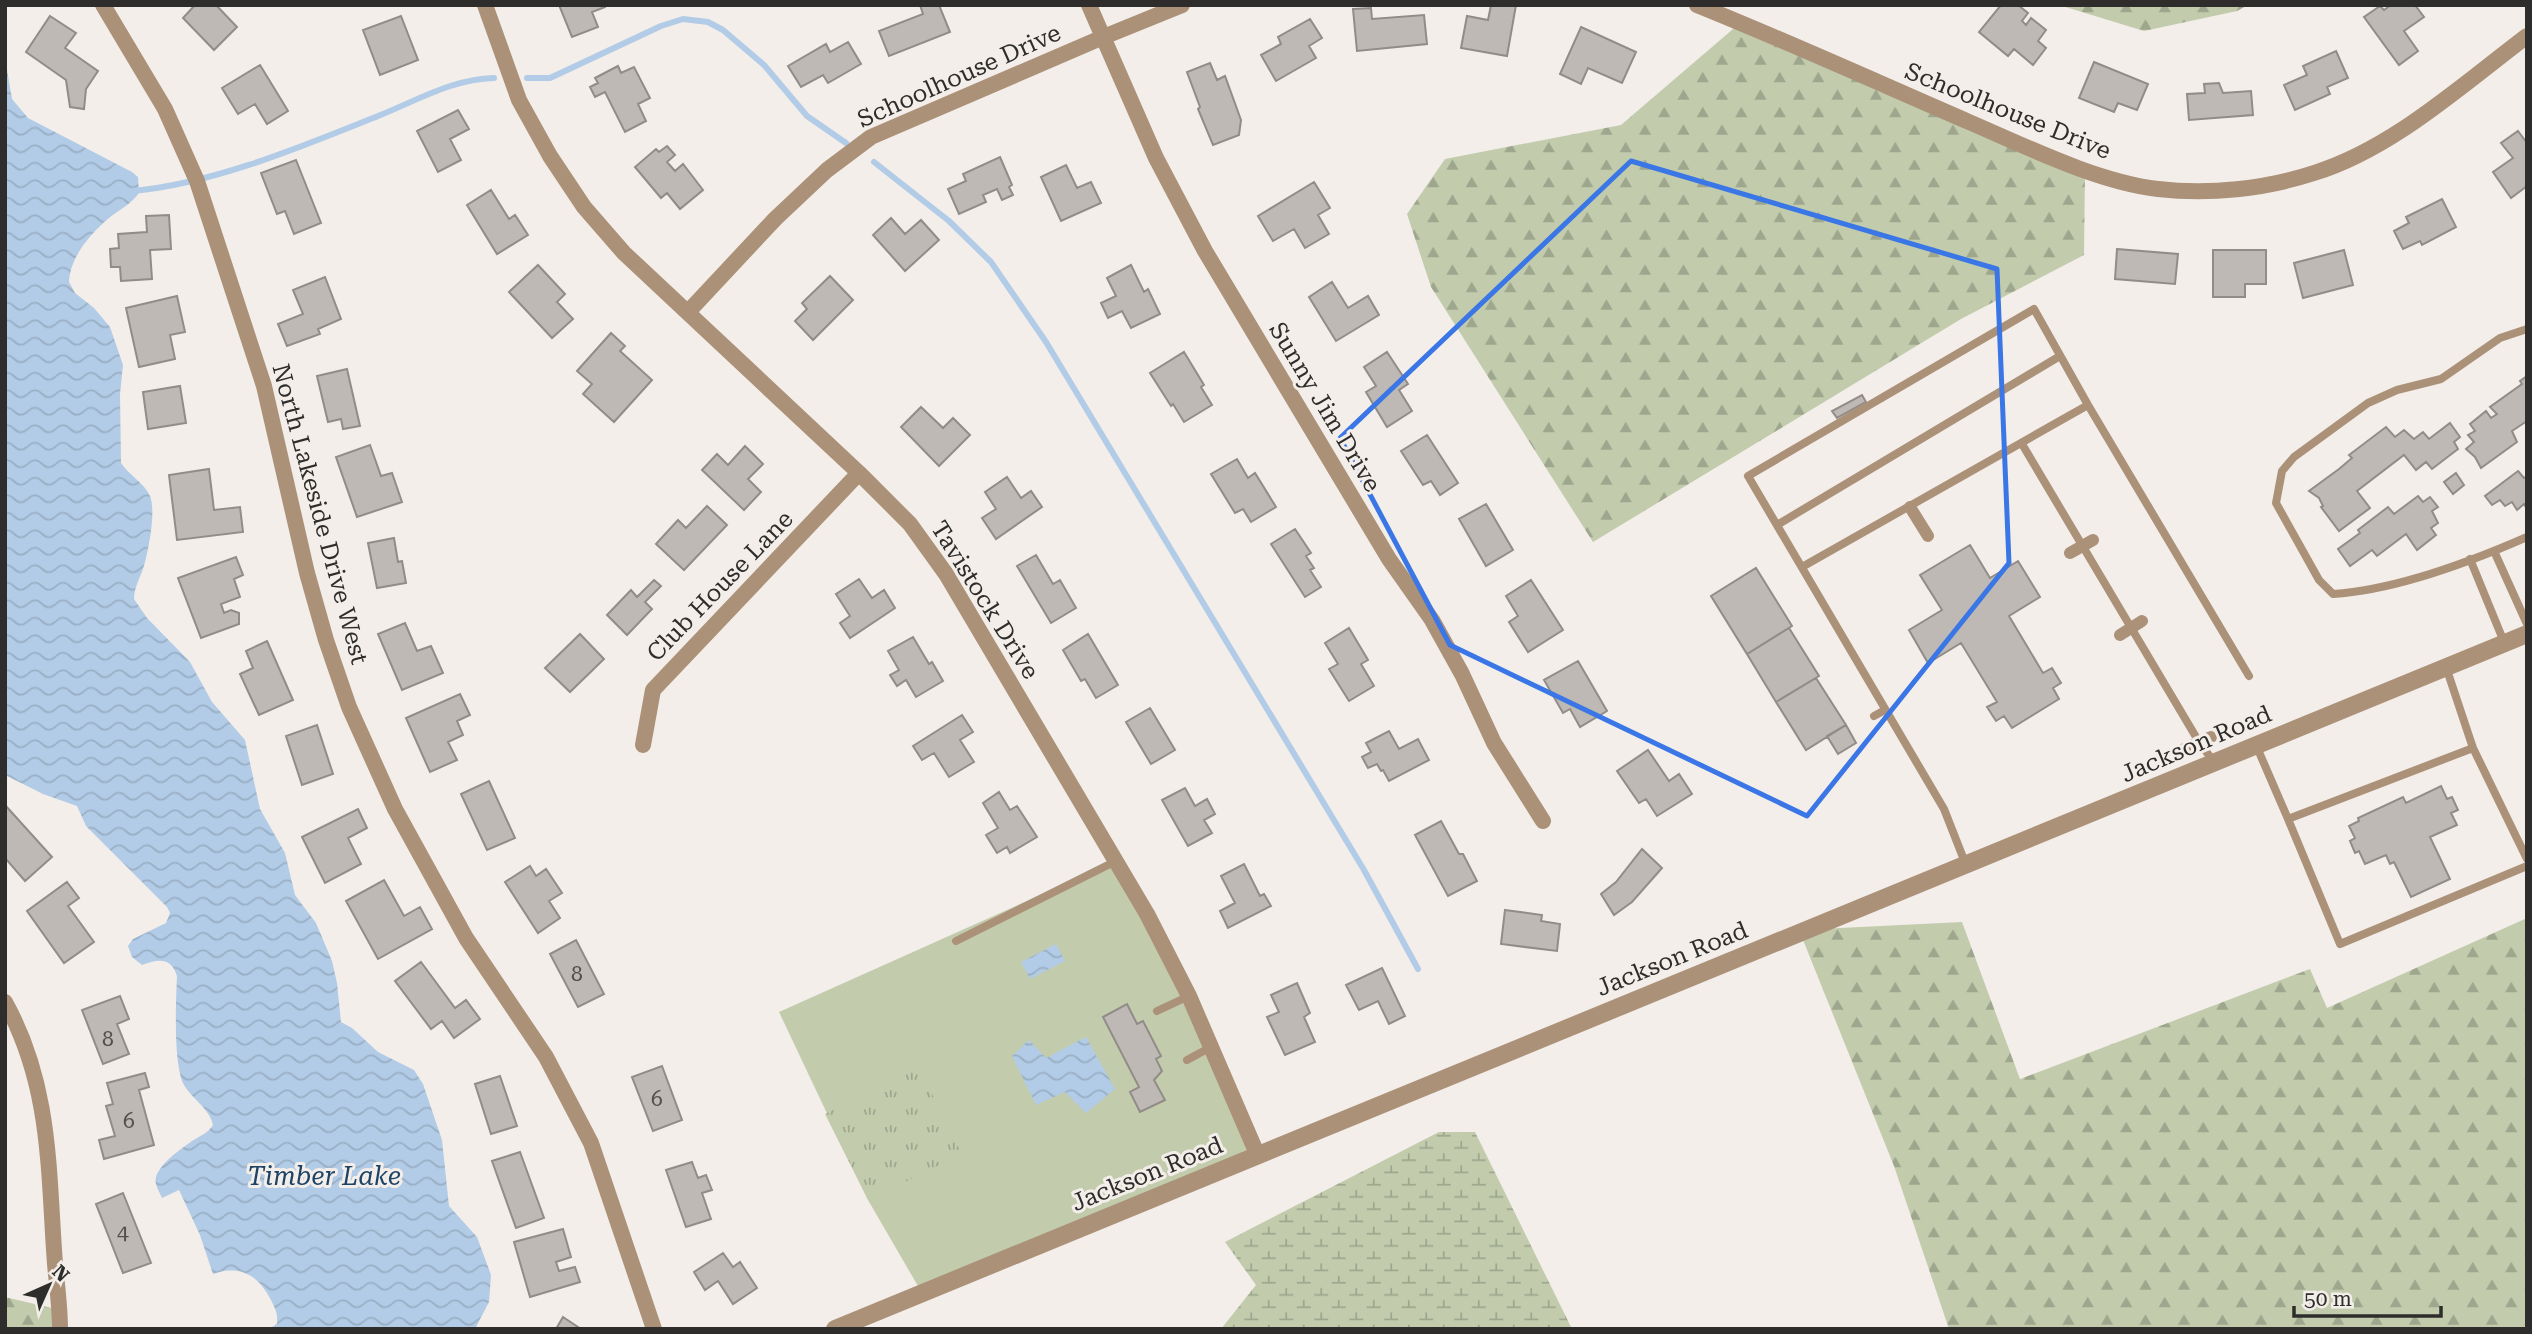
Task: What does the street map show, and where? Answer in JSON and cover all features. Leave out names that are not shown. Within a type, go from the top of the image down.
[{"type":"street","name":"North Lakeside Drive West","points":[[103,5],[165,109],[197,181],[264,386],[307,573],[349,707],[390,799],[466,938],[546,1056],[591,1143],[654,1329]]},
{"type":"street","name":"Tavistock Drive","points":[[485,5],[519,100],[550,156],[584,207],[624,253],[910,524],[946,574],[1147,914],[1189,996],[1258,1156]]},
{"type":"street","name":"Sunny Jim Drive","points":[[1088,5],[1156,158],[1205,251],[1390,559],[1432,620],[1462,674],[1494,743],[1543,821]]},
{"type":"street","name":"Schoolhouse Drive","points":[[688,312],[775,219],[827,170],[871,137],[1101,37],[1182,5]]},
{"type":"street","name":"Schoolhouse Drive","points":[[1697,5],[2051,158],[2155,189],[2191,192],[2276,183],[2316,173],[2385,139],[2527,36]]},
{"type":"street","name":"Club House Lane","points":[[643,745],[653,690],[859,473]]},
{"type":"street","points":[[1910,507],[1928,536]]},
{"type":"street","points":[[2070,553],[2087,543]]},
{"type":"street","name":"Jackson Road","points":[[848,1327],[2527,634]]},
{"type":"street","points":[[2182,750],[2205,739]]},
{"type":"street","points":[[5,1002],[25,1049],[43,1103],[52,1184],[60,1329]]},
{"type":"lane","points":[[1966,865],[1944,809],[1748,476],[2034,309],[2249,676]]},
{"type":"lane","points":[[2527,329],[2500,338],[2441,379],[2397,390],[2368,402],[2294,457],[2282,471],[2276,503],[2319,580],[2333,594],[2417,576],[2494,551],[2527,537]]},
{"type":"lane","points":[[1777,525],[2060,356]]},
{"type":"lane","points":[[1802,567],[2088,405]]},
{"type":"lane","points":[[2022,444],[2087,543],[2131,628],[2205,739],[2214,763]]},
{"type":"lane","points":[[2494,551],[2527,624]]},
{"type":"lane","points":[[2470,559],[2504,642]]},
{"type":"lane","points":[[2446,667],[2473,748],[2527,859]]},
{"type":"lane","points":[[1874,716],[1885,710]]},
{"type":"lane","points":[[2256,745],[2340,944],[2527,866]]},
{"type":"lane","points":[[2288,820],[2473,748]]},
{"type":"lane","points":[[956,941],[1116,860]]},
{"type":"lane","points":[[1157,1011],[1189,996]]},
{"type":"lane","points":[[1187,1060],[1211,1047]]},
{"type":"highlighted area","points":[[1631,161],[1997,269],[2009,563],[1807,816],[1450,645],[1340,438]]},
{"type":"green space","points":[[2059,5],[2248,5],[2237,11],[2144,31]]},
{"type":"green space","points":[[1740,23],[2085,169],[2084,255],[1961,319],[1593,542],[1431,287],[1407,214],[1445,159],[1621,125]]},
{"type":"green space","points":[[1116,861],[1258,1156],[922,1293],[868,1200],[779,1012]]},
{"type":"green space","points":[[2527,918],[2527,1329],[1949,1329],[1894,1166],[1799,930],[1962,922],[2020,1079],[2310,969],[2327,1008]]},
{"type":"green space","points":[[919,1068],[962,1154],[868,1200],[825,1114]]},
{"type":"green space","points":[[1439,1132],[1475,1132],[1572,1329],[1221,1329],[1256,1285],[1225,1242]]},
{"type":"green space","points":[[5,1297],[56,1309],[58,1329],[5,1329]]},
{"type":"water","name":"Timber Lake","points":[[5,58],[12,99],[28,118],[138,177],[139,193],[89,238],[77,255],[69,282],[75,293],[94,308],[110,327],[123,365],[120,394],[121,463],[144,487],[152,503],[148,547],[134,599],[147,618],[190,662],[212,702],[245,740],[260,809],[285,853],[295,895],[316,923],[332,961],[341,1022],[352,1028],[378,1052],[414,1070],[423,1084],[442,1140],[449,1206],[477,1237],[491,1275],[489,1302],[475,1329],[269,1329],[277,1324],[277,1315],[262,1286],[241,1272],[223,1271],[213,1274],[200,1235],[179,1190],[162,1198],[157,1188],[156,1177],[166,1161],[213,1125],[208,1114],[187,1090],[180,1075],[176,1016],[177,976],[171,965],[163,961],[142,965],[132,957],[128,946],[133,939],[166,923],[170,913],[86,826],[77,806],[43,794],[5,775]]},
{"type":"water","points":[[1056,944],[1065,961],[1030,979],[1021,962]]},
{"type":"water","points":[[1086,1037],[1115,1089],[1086,1113],[1065,1092],[1036,1105],[1012,1056],[1029,1040],[1046,1058]]},
{"type":"building","points":[[195,5],[216,5],[237,27],[214,50],[183,18]]},
{"type":"building","points":[[559,5],[605,7],[592,12],[598,27],[572,37]]},
{"type":"building","points":[[920,5],[939,5],[950,32],[889,56],[879,31],[923,14]]},
{"type":"building","points":[[1491,5],[1516,5],[1507,56],[1461,48],[1467,16],[1488,20]]},
{"type":"building","points":[[2001,5],[2018,5],[2028,13],[2022,21],[2026,25],[2031,18],[2046,30],[2038,41],[2046,48],[2033,65],[2014,49],[2008,56],[1979,32]]},
{"type":"building","points":[[2391,5],[2415,5],[2424,17],[2404,31],[2418,51],[2399,65],[2364,17],[2380,6],[2384,10]]},
{"type":"building","points":[[1371,8],[1372,19],[1424,15],[1427,44],[1357,51],[1353,9]]},
{"type":"building","points":[[50,16],[76,33],[65,48],[98,71],[86,89],[84,109],[70,107],[66,80],[26,52]]},
{"type":"building","points":[[401,16],[418,60],[380,75],[363,30]]},
{"type":"building","points":[[1310,19],[1322,38],[1309,46],[1316,58],[1276,81],[1261,55],[1281,44],[1278,37]]},
{"type":"building","points":[[1581,27],[1636,52],[1622,83],[1588,68],[1581,84],[1560,74]]},
{"type":"building","points":[[848,42],[861,64],[828,83],[823,75],[801,87],[788,66],[826,44],[830,52]]},
{"type":"building","points":[[2336,51],[2348,78],[2327,87],[2330,94],[2295,110],[2284,85],[2307,75],[2303,66]]},
{"type":"building","points":[[2094,62],[2148,84],[2137,110],[2118,103],[2114,112],[2079,98]]},
{"type":"building","points":[[1210,63],[1217,80],[1225,76],[1241,120],[1239,135],[1213,145],[1187,72]]},
{"type":"building","points":[[260,65],[288,111],[267,124],[255,104],[238,114],[222,88]]},
{"type":"building","points":[[618,66],[621,73],[634,67],[650,98],[638,104],[646,121],[625,132],[605,92],[595,97],[590,87],[598,83],[595,78]]},
{"type":"building","points":[[2219,83],[2223,93],[2251,91],[2253,115],[2189,120],[2187,94],[2205,93],[2204,84]]},
{"type":"building","points":[[458,110],[469,129],[450,139],[461,160],[438,172],[417,131]]},
{"type":"building","points":[[2518,131],[2527,143],[2527,186],[2511,198],[2493,172],[2513,158],[2501,143]]},
{"type":"building","points":[[667,146],[675,155],[667,162],[675,171],[683,164],[703,190],[680,209],[667,193],[661,198],[635,167],[656,149],[659,152]]},
{"type":"building","points":[[1000,157],[1012,185],[1009,187],[1013,195],[1002,200],[997,189],[983,195],[986,202],[959,214],[948,189],[966,181],[963,174]]},
{"type":"building","points":[[296,160],[321,223],[294,234],[285,211],[277,214],[261,173]]},
{"type":"building","points":[[1066,165],[1077,188],[1091,182],[1101,203],[1061,221],[1041,177]]},
{"type":"building","points":[[1314,182],[1330,208],[1318,215],[1329,234],[1305,248],[1294,229],[1273,241],[1258,216]]},
{"type":"building","points":[[491,190],[509,219],[515,215],[528,235],[497,254],[467,205]]},
{"type":"building","points":[[2442,199],[2456,227],[2422,245],[2420,241],[2403,249],[2394,231],[2409,223],[2406,217]]},
{"type":"building","points":[[169,215],[171,249],[150,250],[152,279],[121,281],[120,267],[111,267],[110,249],[119,248],[118,234],[147,232],[146,216]]},
{"type":"building","points":[[891,218],[905,234],[921,220],[939,240],[905,271],[873,235]]},
{"type":"building","points":[[2117,249],[2178,254],[2175,284],[2115,279]]},
{"type":"building","points":[[2213,250],[2266,250],[2266,284],[2245,284],[2245,297],[2213,297]]},
{"type":"building","points":[[2344,250],[2353,285],[2303,298],[2294,263]]},
{"type":"building","points":[[538,265],[565,294],[557,302],[573,319],[552,338],[509,292]]},
{"type":"building","points":[[1131,265],[1144,292],[1148,289],[1160,314],[1131,328],[1122,311],[1108,318],[1101,303],[1116,296],[1107,278]]},
{"type":"building","points":[[830,276],[853,300],[813,340],[795,321],[807,309],[802,303]]},
{"type":"building","points":[[325,277],[341,319],[318,329],[320,334],[287,346],[278,324],[303,314],[293,290]]},
{"type":"building","points":[[1332,282],[1348,308],[1368,296],[1379,315],[1336,341],[1309,297]]},
{"type":"building","points":[[177,296],[185,332],[170,335],[175,359],[139,367],[126,308]]},
{"type":"building","points":[[611,333],[625,346],[620,351],[652,380],[614,422],[583,394],[592,384],[577,371]]},
{"type":"building","points":[[1184,352],[1204,385],[1201,387],[1212,405],[1184,422],[1150,373]]},
{"type":"building","points":[[1387,352],[1408,384],[1399,390],[1412,411],[1387,427],[1366,392],[1376,386],[1364,367]]},
{"type":"building","points":[[347,369],[360,426],[343,429],[341,419],[328,422],[317,376]]},
{"type":"building","points":[[2527,376],[2527,421],[2512,431],[2517,442],[2481,468],[2475,457],[2466,449],[2474,442],[2468,435],[2475,431],[2470,424],[2486,411],[2491,418],[2497,414],[2490,407],[2522,384],[2520,381]]},
{"type":"building","points":[[180,386],[186,423],[148,429],[143,392]]},
{"type":"building","points":[[1862,395],[1866,402],[1837,418],[1832,411]]},
{"type":"building","points":[[921,407],[943,428],[953,418],[970,435],[939,466],[901,427]]},
{"type":"building","points":[[2450,423],[2460,437],[2454,442],[2458,449],[2432,469],[2426,462],[2416,470],[2404,455],[2357,491],[2370,508],[2339,531],[2321,507],[2323,506],[2319,498],[2309,491],[2339,469],[2352,458],[2349,455],[2386,427],[2395,437],[2404,430],[2414,439],[2423,432],[2429,439]]},
{"type":"building","points":[[1427,435],[1458,483],[1440,495],[1431,481],[1423,485],[1401,451]]},
{"type":"building","points":[[370,445],[381,476],[392,473],[402,502],[357,517],[336,457]]},
{"type":"building","points":[[745,446],[763,464],[748,479],[761,492],[744,510],[702,470],[717,454],[728,465]]},
{"type":"building","points":[[1237,459],[1248,478],[1255,473],[1276,507],[1251,522],[1243,509],[1235,513],[1211,474]]},
{"type":"building","points":[[209,469],[214,510],[240,507],[243,532],[177,540],[169,475]]},
{"type":"building","points":[[2518,471],[2524,478],[2527,476],[2527,509],[2524,504],[2517,510],[2512,502],[2505,506],[2500,500],[2492,505],[2485,496]]},
{"type":"building","points":[[2456,473],[2464,485],[2453,494],[2444,482]]},
{"type":"building","points":[[1007,477],[1021,498],[1031,491],[1042,507],[996,539],[982,518],[996,509],[985,492]]},
{"type":"building","points":[[2418,496],[2423,502],[2430,497],[2438,507],[2432,511],[2438,523],[2431,528],[2436,535],[2417,550],[2406,534],[2377,556],[2372,550],[2350,566],[2338,549],[2388,507],[2394,514]]},
{"type":"building","points":[[1486,504],[1513,550],[1486,566],[1459,519]]},
{"type":"building","points":[[707,506],[727,525],[684,570],[656,544],[678,520],[686,528]]},
{"type":"building","points":[[1295,529],[1311,553],[1306,556],[1314,568],[1310,570],[1321,587],[1305,597],[1271,544]]},
{"type":"building","points":[[394,538],[398,562],[402,561],[406,583],[377,588],[368,543]]},
{"type":"building","points":[[1970,545],[1990,578],[2018,561],[2040,597],[2009,616],[2043,673],[2052,668],[2061,683],[2053,688],[2059,699],[2012,728],[2004,716],[1996,721],[1987,707],[1997,702],[1961,643],[1928,663],[1909,630],[1942,610],[1920,575]]},
{"type":"building","points":[[1036,555],[1053,584],[1060,580],[1076,608],[1051,623],[1017,566]]},
{"type":"building","points":[[236,557],[243,575],[234,579],[240,597],[221,604],[224,613],[231,610],[239,613],[239,624],[201,638],[178,578]]},
{"type":"building","points":[[1756,568],[1792,626],[1747,654],[1711,596]]},
{"type":"building","points":[[859,579],[872,598],[884,590],[895,608],[850,638],[840,623],[850,616],[836,594]]},
{"type":"building","points":[[654,580],[661,586],[645,602],[652,609],[627,635],[607,615],[631,590],[637,597]]},
{"type":"building","points":[[1531,580],[1563,630],[1528,652],[1509,622],[1518,616],[1506,596]]},
{"type":"building","points":[[405,623],[417,651],[431,646],[443,673],[402,690],[378,634]]},
{"type":"building","points":[[1349,628],[1368,660],[1361,664],[1374,686],[1349,701],[1329,669],[1338,664],[1325,643]]},
{"type":"building","points":[[1789,628],[1819,676],[1776,702],[1747,654]]},
{"type":"building","points":[[580,634],[604,659],[570,692],[545,668]]},
{"type":"building","points":[[1088,634],[1118,685],[1096,698],[1085,679],[1081,681],[1063,650]]},
{"type":"building","points":[[913,637],[943,681],[916,697],[906,680],[897,686],[890,675],[899,670],[888,651]]},
{"type":"building","points":[[267,641],[293,700],[259,715],[240,674],[253,668],[246,651]]},
{"type":"building","points":[[1578,661],[1607,711],[1580,727],[1570,709],[1563,713],[1544,680]]},
{"type":"building","points":[[1816,678],[1846,725],[1806,750],[1776,702]]},
{"type":"building","points":[[460,694],[470,715],[457,721],[463,735],[448,742],[457,760],[430,772],[406,718]]},
{"type":"building","points":[[1150,708],[1175,750],[1151,764],[1126,722]]},
{"type":"building","points":[[962,715],[973,732],[960,740],[974,762],[949,777],[934,753],[922,760],[913,746]]},
{"type":"building","points":[[317,725],[333,774],[302,785],[286,736]]},
{"type":"building","points":[[1846,725],[1856,743],[1838,754],[1827,736]]},
{"type":"building","points":[[1389,731],[1399,749],[1418,739],[1429,760],[1389,781],[1377,764],[1368,768],[1362,757],[1371,752],[1366,743]]},
{"type":"building","points":[[1648,750],[1669,781],[1679,774],[1692,794],[1657,816],[1646,799],[1639,803],[1617,771]]},
{"type":"building","points":[[489,781],[515,838],[487,850],[461,794]]},
{"type":"building","points":[[2441,786],[2447,799],[2452,797],[2458,810],[2451,813],[2457,825],[2430,837],[2450,879],[2411,897],[2394,862],[2390,864],[2386,855],[2365,864],[2359,851],[2355,853],[2350,841],[2355,838],[2349,826],[2359,821],[2358,818],[2403,797],[2406,803]]},
{"type":"building","points":[[1185,788],[1195,806],[1207,799],[1215,814],[1204,820],[1212,833],[1188,846],[1162,800]]},
{"type":"building","points":[[999,792],[1010,810],[1017,806],[1037,837],[1010,853],[1007,847],[997,853],[986,835],[998,828],[983,803]]},
{"type":"building","points":[[5,805],[52,857],[25,881],[5,858]]},
{"type":"building","points":[[358,809],[367,828],[348,838],[361,864],[325,883],[302,837]]},
{"type":"building","points":[[1441,821],[1477,881],[1448,896],[1415,835]]},
{"type":"building","points":[[1642,849],[1662,868],[1632,902],[1614,915],[1601,894],[1616,882]]},
{"type":"building","points":[[1244,864],[1260,896],[1264,894],[1271,906],[1228,928],[1220,911],[1235,903],[1221,876]]},
{"type":"building","points":[[530,866],[536,876],[546,869],[562,893],[549,901],[560,918],[538,933],[505,882]]},
{"type":"building","points":[[384,880],[404,916],[420,907],[432,929],[378,959],[346,901]]},
{"type":"building","points":[[67,882],[79,898],[68,906],[94,942],[64,963],[27,911]]},
{"type":"building","points":[[1505,910],[1542,915],[1541,921],[1560,924],[1557,951],[1501,944]]},
{"type":"building","points":[[576,940],[604,994],[578,1007],[550,954]]},
{"type":"building","points":[[421,962],[455,1008],[466,1000],[480,1019],[454,1038],[442,1021],[431,1029],[395,981]]},
{"type":"building","points":[[1382,968],[1405,1016],[1389,1024],[1378,1001],[1359,1010],[1346,985]]},
{"type":"building","points":[[1297,983],[1310,1013],[1304,1017],[1315,1042],[1285,1055],[1267,1017],[1279,1012],[1271,995]]},
{"type":"building","points":[[120,996],[129,1019],[117,1024],[129,1054],[103,1064],[82,1010]]},
{"type":"building","points":[[1127,1004],[1137,1024],[1143,1021],[1161,1056],[1156,1059],[1162,1071],[1154,1080],[1165,1100],[1140,1112],[1130,1092],[1139,1087],[1103,1017]]},
{"type":"building","points":[[662,1066],[682,1120],[653,1131],[632,1077]]},
{"type":"building","points":[[145,1073],[149,1087],[139,1090],[154,1145],[104,1159],[99,1140],[115,1136],[106,1106],[113,1104],[107,1083]]},
{"type":"building","points":[[500,1076],[517,1126],[491,1134],[475,1084]]},
{"type":"building","points":[[520,1152],[544,1218],[516,1228],[492,1161]]},
{"type":"building","points":[[692,1162],[698,1178],[706,1175],[712,1190],[702,1193],[711,1219],[686,1227],[666,1170]]},
{"type":"building","points":[[123,1193],[151,1263],[123,1273],[96,1204]]},
{"type":"building","points":[[563,1229],[571,1257],[556,1262],[559,1271],[575,1267],[580,1282],[530,1297],[514,1242]]},
{"type":"building","points":[[723,1253],[733,1267],[740,1262],[757,1288],[733,1304],[718,1281],[705,1290],[694,1272]]},
{"type":"building","points":[[563,1317],[581,1329],[556,1329]]},
{"type":"waterway","points":[[527,78],[550,78],[661,26],[683,19],[708,22],[723,30],[764,65],[807,116],[846,143]]},
{"type":"waterway","points":[[133,191],[194,181],[226,172],[319,139],[434,92],[463,82],[494,78]]},
{"type":"waterway","points":[[874,162],[949,221],[991,262],[1046,342],[1364,870],[1418,969]]}]
